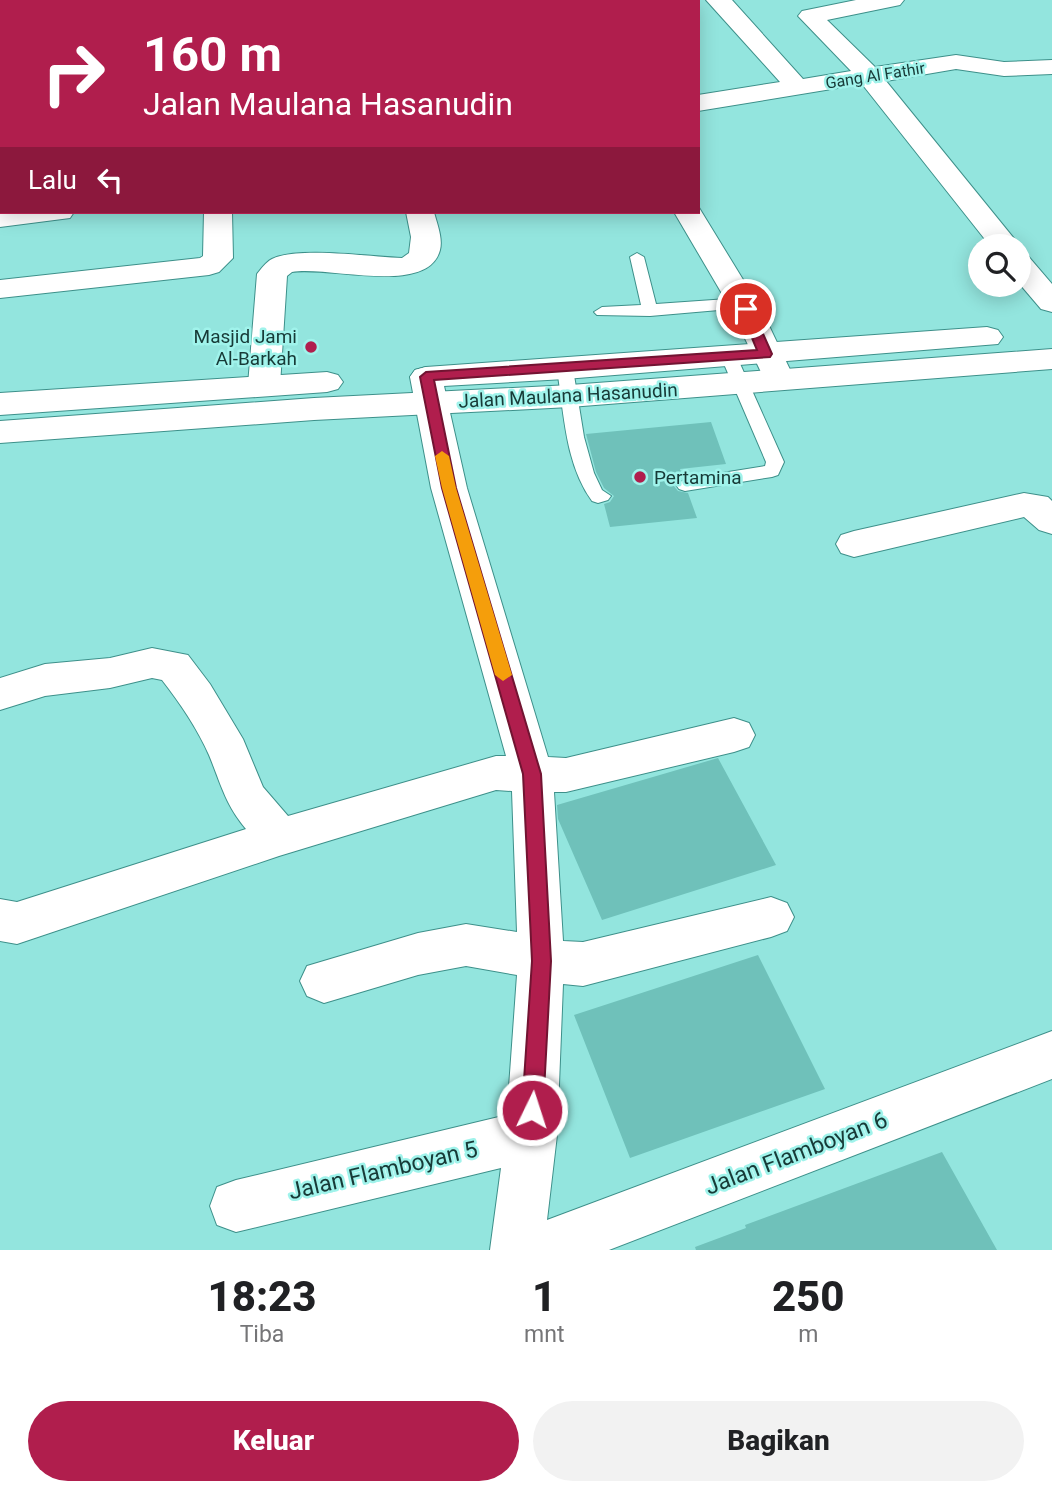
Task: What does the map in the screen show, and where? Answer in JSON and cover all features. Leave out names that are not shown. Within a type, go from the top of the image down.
[{"type":"street","points":[[718,0],[736,16],[797,87]]},
{"type":"street","points":[[891,0],[810,16],[849,54],[995,234]]},
{"type":"street","name":"Gang Al Fathir","points":[[700,103],[965,62],[1004,69],[1052,67]]},
{"type":"street","points":[[0,218],[40,214]]},
{"type":"street","points":[[0,289],[209,266],[218,258],[218,214]]},
{"type":"street","points":[[264,386],[272,274],[282,265],[290,263],[406,267],[417,264],[423,259],[425,248],[420,214]]},
{"type":"street","points":[[689,214],[758,336]]},
{"type":"street","points":[[1031,278],[1049,299]]},
{"type":"street","name":"Jalan Maulana Hasanudin","points":[[1000,350],[1052,333]]},
{"type":"street","name":"Jalan Maulana Hasanudin","points":[[0,432],[429,390],[734,370],[758,336],[1000,350],[1052,359]]},
{"type":"street","name":"Jalan Maulana Hasanudin","points":[[0,404],[264,386],[429,390]]},
{"type":"street","points":[[429,390],[449,488],[532,774],[541,961],[531,1135],[517,1250]]},
{"type":"street","points":[[854,544],[1024,505],[1035,506],[1052,521]]},
{"type":"street","points":[[0,694],[45,680],[110,673],[152,663],[174,666],[196,695],[228,751],[246,797],[279,837]]},
{"type":"street","points":[[0,920],[17,923],[279,837],[496,773],[566,775],[734,735]]},
{"type":"street","points":[[324,981],[418,954],[466,945],[505,950],[541,961],[583,964],[771,917]]},
{"type":"street","name":"Jalan Flamboyan 6","points":[[539,1250],[1052,1055]]},
{"type":"street","name":"Jalan Flamboyan 5","points":[[236,1206],[531,1135]]},
{"type":"lane","points":[[637,257],[650,310]]},
{"type":"lane","points":[[602,312],[650,310],[758,336]]},
{"type":"lane","points":[[685,485],[772,471],[775,462],[734,370]]},
{"type":"lane","points":[[567,383],[581,457],[593,492],[598,497],[602,496]]},
{"type":"building","name":"Pertamina","points":[[711,422],[726,464],[680,469],[683,477],[673,485],[678,491],[688,493],[697,518],[610,527],[604,504],[610,502],[614,496],[604,488],[596,472],[586,434]]},
{"type":"building","points":[[718,758],[776,865],[602,920],[558,819],[557,805]]},
{"type":"building","points":[[758,955],[825,1089],[630,1158],[574,1015]]},
{"type":"building","points":[[942,1152],[997,1250],[696,1250],[695,1247],[746,1228],[745,1225]]},
{"type":"slow traffic","points":[[442,456],[503,675]]},
{"type":"place","name":"Masjid Jami Al-Barkah","points":[[311,347]]},
{"type":"place","name":"Pertamina","points":[[640,477]]},
{"type":"route","points":[[532,1110],[541,961],[532,774],[449,488],[426,377],[765,354],[746,309]]}]
